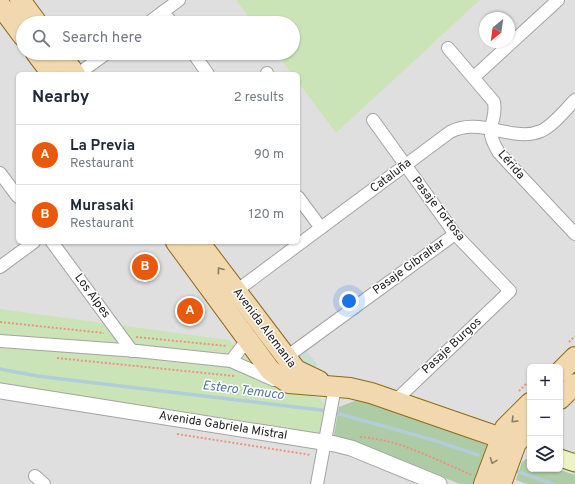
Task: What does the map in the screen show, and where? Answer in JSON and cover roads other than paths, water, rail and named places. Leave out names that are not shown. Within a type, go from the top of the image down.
[{"type":"main road","points":[[20,0],[32,16]]},
{"type":"main road","points":[[0,6],[16,27]]},
{"type":"main road","points":[[41,60],[50,72]]},
{"type":"main road","points":[[65,60],[74,72]]},
{"type":"main road","name":"Avenida Alemania","points":[[178,244],[296,370],[334,392]]},
{"type":"main road","name":"Avenida Alemania","points":[[200,244],[248,339],[270,370],[289,383],[334,392]]},
{"type":"main road","points":[[563,369],[575,357]]},
{"type":"main road","points":[[563,396],[575,384]]},
{"type":"main road","points":[[334,392],[371,393],[519,439]]},
{"type":"main road","points":[[519,439],[505,428],[527,406]]},
{"type":"main road","points":[[484,484],[519,439]]},
{"type":"main road","points":[[501,484],[519,439]]},
{"type":"main road","points":[[563,459],[575,463]]},
{"type":"street","points":[[158,16],[179,0]]},
{"type":"street","points":[[474,77],[558,0]]},
{"type":"street","points":[[164,12],[167,16]]},
{"type":"street","name":"Lérida","points":[[448,48],[494,102],[494,119],[491,128],[493,141],[503,159],[573,228]]},
{"type":"street","points":[[81,72],[97,60]]},
{"type":"street","points":[[198,60],[207,72]]},
{"type":"street","name":"Cataluña","points":[[300,244],[456,128],[469,126],[491,128],[519,134],[535,133],[548,126],[575,100]]},
{"type":"street","name":"Pasaje Tortosa","points":[[374,120],[405,166],[456,234],[510,291]]},
{"type":"street","points":[[0,174],[16,194]]},
{"type":"street","points":[[300,200],[321,228]]},
{"type":"street","name":"Pasaje Gibraltar","points":[[285,358],[456,234]]},
{"type":"street","points":[[0,267],[31,244]]},
{"type":"street","name":"Los Alpes","points":[[54,244],[132,351]]},
{"type":"street","name":"Cataluña","points":[[228,297],[299,244]]},
{"type":"street","name":"Pasaje Burgos","points":[[395,401],[510,291]]},
{"type":"street","points":[[231,362],[248,339]]},
{"type":"street","points":[[0,341],[132,351],[231,362],[279,382],[289,383]]},
{"type":"street","name":"Avenida Gabriela Mistral","points":[[0,391],[326,438],[439,484]]},
{"type":"street","points":[[317,484],[334,392]]},
{"type":"waterway","name":"Estero Temuco","points":[[0,369],[37,376],[329,411],[433,440],[478,455]]},
{"type":"waterway","name":"Estero Temuco","points":[[516,471],[553,484]]},
{"type":"place","name":"Murasaki","points":[[145,267]]},
{"type":"place","name":"La Previa","points":[[190,311]]}]
